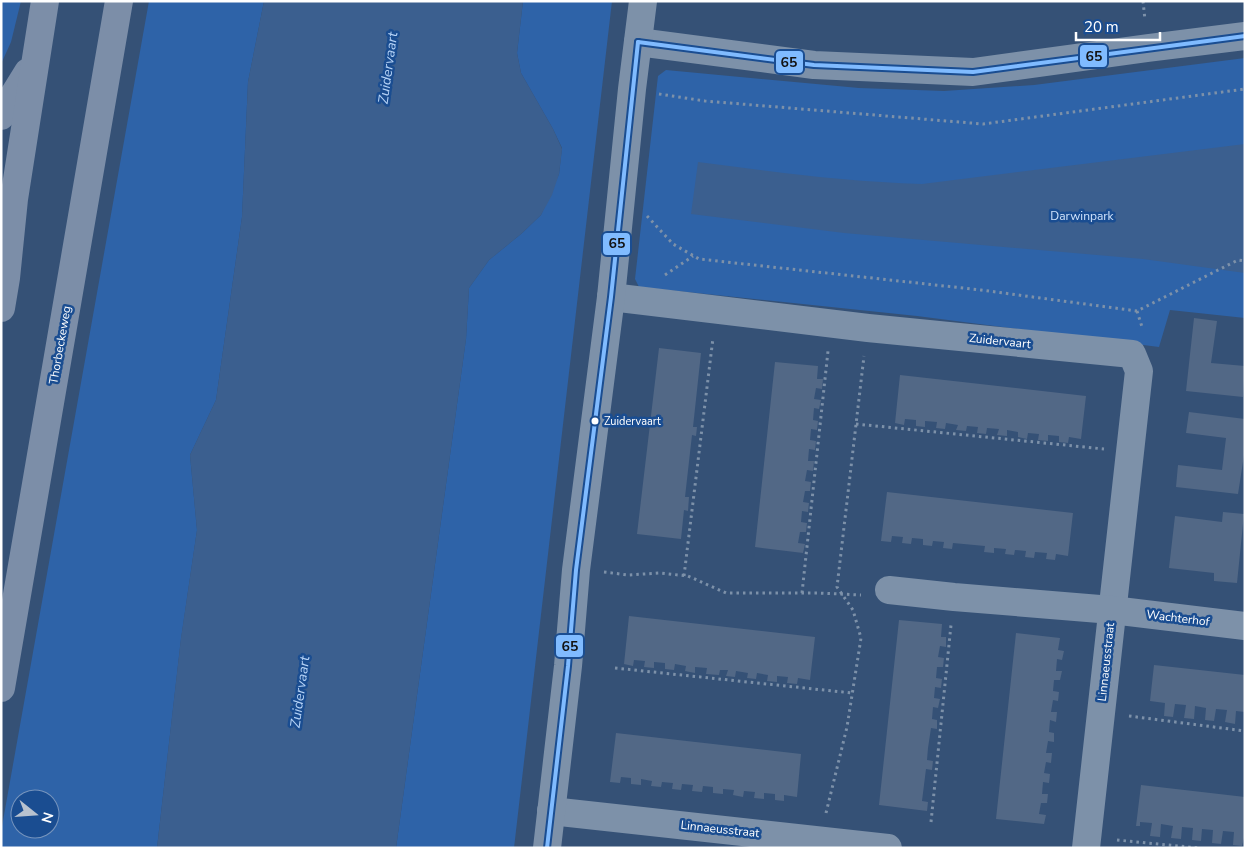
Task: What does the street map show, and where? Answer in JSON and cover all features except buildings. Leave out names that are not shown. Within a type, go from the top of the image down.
[{"type":"main road","points":[[1,308],[14,199],[45,1]]},
{"type":"main road","name":"Thorbeckeweg","points":[[1,688],[119,1]]},
{"type":"main road","points":[[1,116],[35,60]]},
{"type":"street","points":[[547,848],[568,666],[576,570],[611,297],[643,1]]},
{"type":"street","points":[[638,42],[814,65],[973,72],[1245,36]]},
{"type":"street","name":"Zuidervaart","points":[[611,297],[831,324],[1132,354],[1139,371],[1112,610]]},
{"type":"street","name":"Linnaeusstraat","points":[[889,590],[1112,610],[1086,848]]},
{"type":"street","name":"Wachterhof","points":[[1112,610],[1245,626]]},
{"type":"street","name":"Linnaeusstraat","points":[[551,811],[888,848]]},
{"type":"path","points":[[632,89],[705,101],[983,124],[1245,90]]},
{"type":"path","points":[[622,189],[673,244],[699,259],[981,290],[1137,311],[1238,260],[1245,260]]},
{"type":"path","points":[[684,576],[716,310]]},
{"type":"path","points":[[802,592],[831,324]]},
{"type":"path","points":[[819,840],[834,786],[847,727],[861,638],[853,610],[837,587],[868,328]]},
{"type":"path","points":[[856,424],[1129,452]]},
{"type":"path","points":[[576,570],[628,575],[660,573],[684,576],[726,593],[802,592],[868,595],[889,590]]},
{"type":"path","points":[[931,822],[954,597]]},
{"type":"path","points":[[615,668],[852,694]]},
{"type":"path","points":[[1101,712],[1245,731]]},
{"type":"path","points":[[1117,840],[1199,848]]},
{"type":"green space","points":[[1,1],[21,1],[11,42],[1,64]]},
{"type":"green space","points":[[149,1],[264,1],[248,82],[242,217],[216,400],[190,455],[197,530],[181,639],[157,848],[1,848],[1,832]]},
{"type":"green space","points":[[523,1],[612,1],[514,848],[396,848],[466,339],[469,288],[489,260],[541,215],[559,174],[562,148],[521,73],[517,53]]},
{"type":"green space","name":"Darwinpark","points":[[1245,58],[1245,318],[1170,310],[1159,347],[917,316],[639,287],[635,279],[658,76],[666,70],[859,88],[944,91],[1034,85]]},
{"type":"water","points":[[264,1],[523,1],[517,53],[521,73],[553,129],[562,149],[559,174],[552,195],[541,215],[489,260],[469,288],[466,339],[396,848],[157,848],[181,638],[197,530],[190,455],[216,400],[242,217],[248,82]]},
{"type":"water","points":[[1245,144],[1245,273],[1143,259],[844,233],[691,214],[698,162],[838,179],[922,184]]},
{"type":"transit line","name":"65","points":[[638,42],[814,65],[973,72],[1245,36]]},
{"type":"transit line","name":"65","points":[[547,848],[568,666],[576,570],[611,297],[638,42]]},
{"type":"place","name":"Zuidervaart","points":[[595,421]]}]
